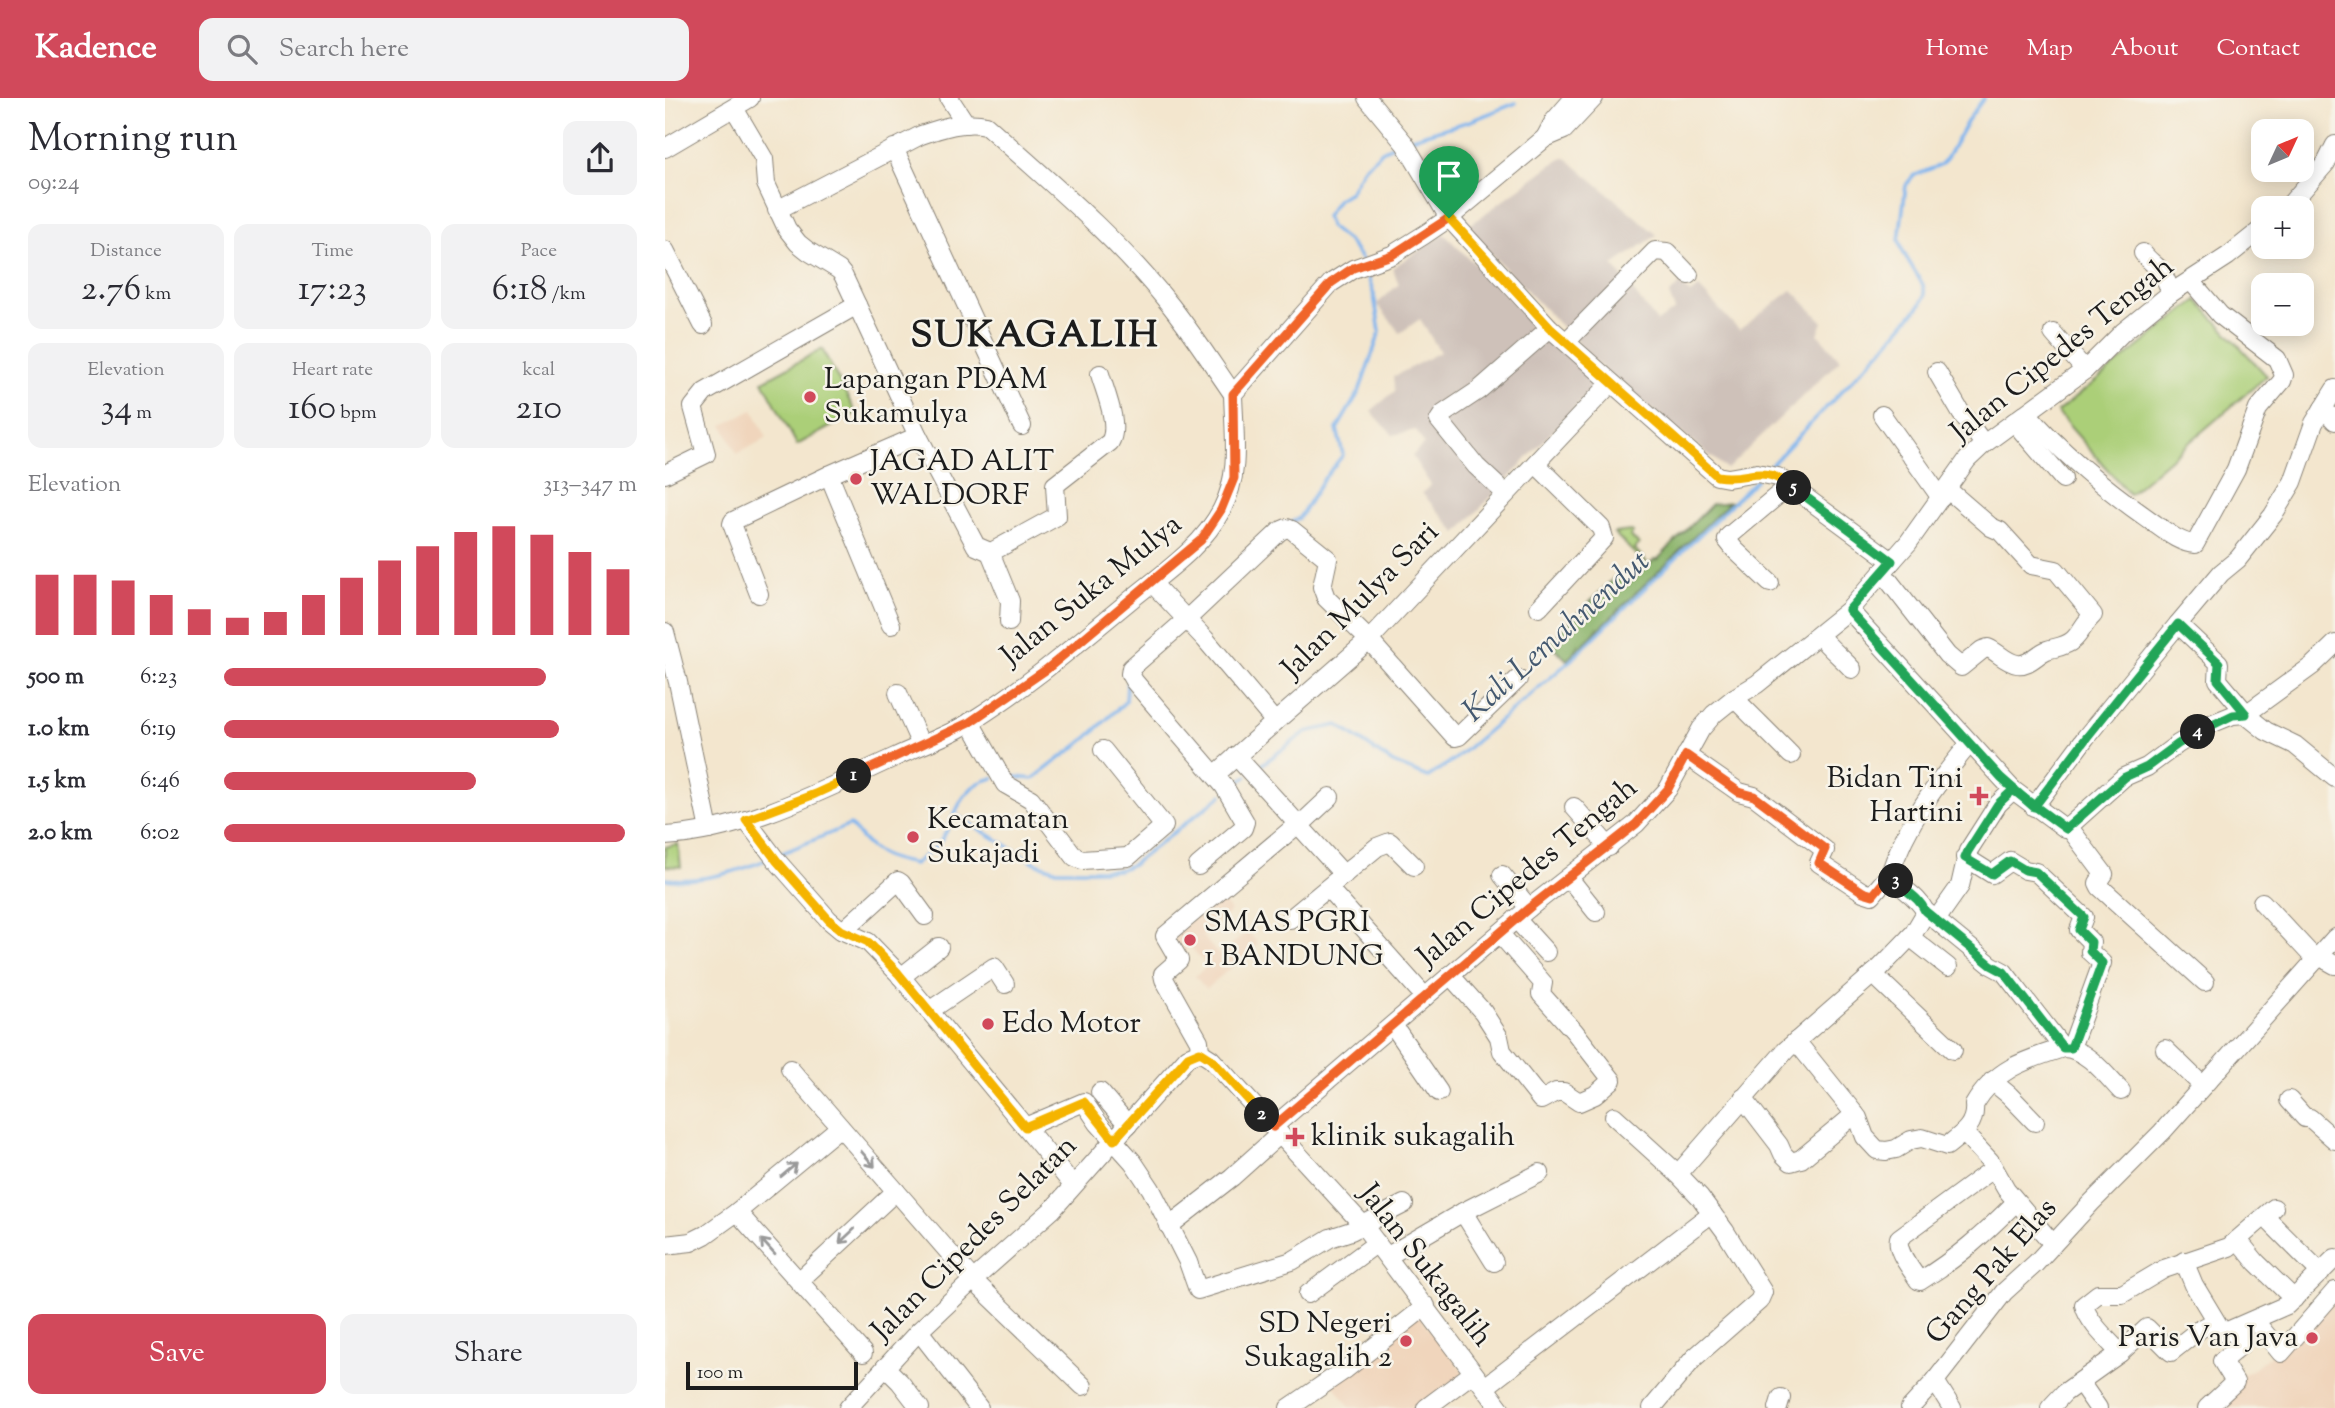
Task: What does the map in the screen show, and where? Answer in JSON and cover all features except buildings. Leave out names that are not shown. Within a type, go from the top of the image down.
[{"type":"street","points":[[665,148],[750,98]]},
{"type":"street","points":[[1367,98],[1402,140],[1449,218],[1550,328],[1717,476],[1728,478],[1757,473],[1784,481],[1887,567],[1947,655],[1961,667],[1988,648],[2019,664],[2027,663],[2045,651],[2060,648],[2073,640],[2093,614],[2056,570],[2031,565],[2000,531],[1944,494],[1882,415]]},
{"type":"street","points":[[1545,138],[1554,121],[1574,98]]},
{"type":"street","points":[[777,210],[894,148],[942,127],[986,125],[1086,213],[1172,307],[1233,394],[1331,283],[1353,268],[1402,249],[1449,218],[1545,138],[1563,130],[1594,98]]},
{"type":"street","points":[[957,101],[966,124]]},
{"type":"street","points":[[734,108],[764,159],[766,184],[787,229],[798,243],[839,270],[918,436],[1010,601],[1009,622]]},
{"type":"street","points":[[2297,196],[2326,163],[2335,145]]},
{"type":"street","points":[[894,148],[1022,426]]},
{"type":"street","name":"Jalan Cipedes Tengah","points":[[1169,1226],[1232,1177],[1335,1072],[1393,1026],[1523,914],[1609,847],[1656,804],[1714,714],[1757,684],[1849,610],[1887,567],[1967,460],[1984,444],[2085,370],[2123,332],[2171,293],[2251,238]]},
{"type":"street","points":[[665,250],[703,325]]},
{"type":"street","points":[[1567,341],[1655,251],[1667,252],[1689,275]]},
{"type":"street","points":[[2143,254],[2166,279],[2171,293]]},
{"type":"street","points":[[2021,417],[2096,481],[2172,536],[2188,544],[2195,544],[2236,469],[2258,409],[2284,375],[2277,359],[2220,315],[2191,281]]},
{"type":"street","points":[[665,474],[706,454],[693,407],[705,392],[857,305]]},
{"type":"street","points":[[1506,494],[1476,466],[1439,420],[1443,414],[1479,390],[1550,328]]},
{"type":"street","points":[[2053,333],[2085,370]]},
{"type":"street","points":[[1937,372],[1961,413],[1984,444]]},
{"type":"street","points":[[983,549],[1056,516],[1055,485],[1104,448],[1113,438],[1112,418],[1100,374]]},
{"type":"street","name":"Jalan Mulya Sari","points":[[1152,583],[1275,722],[1369,640],[1611,383]]},
{"type":"street","points":[[2034,807],[2178,624],[2221,573],[2238,559],[2273,515],[2293,482],[2314,423],[2329,414],[2335,389]]},
{"type":"street","name":"Jalan Suka Mulya","points":[[665,836],[709,830],[746,820],[815,794],[970,722],[1047,669],[1152,583],[1210,529],[1230,493],[1235,465],[1233,394]]},
{"type":"street","points":[[2021,417],[2063,479]]},
{"type":"street","points":[[759,594],[733,521],[829,474],[918,436]]},
{"type":"street","points":[[1536,464],[1601,528],[1604,535],[1603,541],[1539,608]]},
{"type":"street","points":[[829,474],[891,625]]},
{"type":"street","points":[[1770,583],[1735,551],[1727,540],[1784,481]]},
{"type":"street","points":[[1198,866],[1243,828],[1245,822],[1219,780],[1130,674],[1136,663],[1187,620],[1280,531],[1287,528],[1328,559],[1322,587],[1325,598],[1369,640],[1456,737],[1518,679]]},
{"type":"street","points":[[1849,610],[2013,790],[2071,830],[2104,874],[2098,883],[2100,887],[2205,982]]},
{"type":"street","points":[[2178,624],[2219,663],[2218,680],[2246,714],[2266,731],[2295,745],[2335,778]]},
{"type":"street","points":[[665,632],[709,830]]},
{"type":"street","points":[[1819,635],[1852,670]]},
{"type":"street","points":[[2066,829],[2130,773],[2147,767],[2213,723],[2233,715],[2246,714],[2312,666],[2335,644]]},
{"type":"street","points":[[898,693],[921,745]]},
{"type":"street","points":[[1734,698],[1791,755]]},
{"type":"street","points":[[970,722],[1001,777],[1034,801],[1077,858],[1106,860],[1128,857],[1164,825],[1103,750]]},
{"type":"street","points":[[1219,780],[1275,722]]},
{"type":"street","points":[[1686,755],[1739,792],[1754,796],[1805,833],[1825,849],[1819,863],[1863,892],[1873,895],[1890,874],[1919,810],[1938,781],[1970,743]]},
{"type":"street","points":[[1240,761],[1344,875]]},
{"type":"street","points":[[1678,1174],[1796,1041],[1873,974],[1960,886],[1965,858],[1998,804],[2013,790]]},
{"type":"street","points":[[1299,825],[1330,797]]},
{"type":"street","points":[[1574,807],[1609,847]]},
{"type":"street","points":[[746,820],[829,920],[843,931],[868,942],[901,977],[1073,1185]]},
{"type":"street","name":"Jalan Sukagalih","points":[[1299,825],[1165,936],[1179,960],[1163,974],[1164,979],[1199,1041],[1200,1052],[1211,1059],[1363,1225],[1500,1408]]},
{"type":"street","points":[[1290,919],[1377,847],[1390,842],[1414,866]]},
{"type":"street","points":[[1796,1041],[1855,1114],[1870,1145],[1886,1152],[1911,1140],[1922,1138],[1947,1146],[1974,1121],[1974,1105],[2001,1072],[2067,1048],[2102,963],[2090,951],[2091,942],[2079,930],[2084,917],[2036,872],[2025,870],[2010,861],[1994,873],[1989,873],[1965,858]]},
{"type":"street","points":[[1890,874],[1902,890],[1920,901],[1931,916],[1991,965],[2004,972],[2067,1048],[2090,1060],[2121,1091]]},
{"type":"street","points":[[1502,876],[1546,952]]},
{"type":"street","points":[[1569,878],[1597,912]]},
{"type":"street","points":[[843,931],[898,881],[925,916]]},
{"type":"street","points":[[1328,888],[1425,996]]},
{"type":"street","points":[[2262,902],[2324,960]]},
{"type":"street","points":[[1451,975],[1483,1013],[1499,1037],[1502,1051],[1541,1100],[1564,1091],[1579,1102],[1595,1096],[1612,1080],[1541,994],[1543,983],[1500,934]]},
{"type":"street","points":[[1910,937],[1948,967]]},
{"type":"street","name":"Gang Pak Elas","points":[[1910,1408],[1935,1381],[2004,1292],[2123,1180],[2203,1086],[2324,960],[2335,938]]},
{"type":"street","points":[[901,977],[939,947]]},
{"type":"street","points":[[929,1011],[994,967],[1005,985]]},
{"type":"street","points":[[1873,974],[1953,1050]]},
{"type":"street","points":[[1393,1026],[1439,1091]]},
{"type":"street","points":[[2165,1049],[2203,1086]]},
{"type":"street","name":"Jalan Cipedes Selatan","points":[[848,1408],[919,1331],[973,1280],[1036,1227],[1188,1057],[1200,1052]]},
{"type":"street","points":[[790,1069],[973,1280],[1083,1387]]},
{"type":"street","points":[[1991,1081],[2035,1122]]},
{"type":"street","points":[[1100,1092],[1128,1125]]},
{"type":"street","points":[[1743,1098],[1791,1162],[1801,1159],[1855,1114]]},
{"type":"street","points":[[2289,1100],[2305,1118],[2310,1118],[2335,1140]]},
{"type":"street","points":[[1025,1127],[1084,1102],[1139,1171],[1168,1221],[1198,1290],[1292,1261],[1330,1238],[1404,1204]]},
{"type":"street","points":[[1613,1116],[1678,1174],[1712,1213],[1759,1283],[1763,1295],[1694,1358],[1652,1408]]},
{"type":"street","points":[[665,1245],[697,1241],[737,1212],[840,1127]]},
{"type":"street","points":[[1964,1133],[1985,1155],[2016,1202],[2053,1244]]},
{"type":"street","points":[[1993,1169],[1899,1238],[1897,1242],[1900,1251],[1918,1280],[1946,1265],[1976,1242],[2016,1202]]},
{"type":"street","points":[[1308,1294],[1382,1250],[1540,1173]]},
{"type":"street","points":[[799,1281],[896,1191]]},
{"type":"street","points":[[737,1212],[863,1353]]},
{"type":"street","points":[[1463,1212],[1494,1262]]},
{"type":"street","points":[[1485,1387],[1712,1213]]},
{"type":"street","points":[[2120,1353],[2093,1321],[2084,1305],[2098,1294],[2122,1294],[2145,1279],[2184,1261],[2217,1253],[2272,1215],[2321,1273]]},
{"type":"street","points":[[2238,1240],[2294,1299]]},
{"type":"street","points":[[2184,1261],[2194,1285],[2222,1333],[2287,1305],[2335,1258]]},
{"type":"street","points":[[2246,1324],[2281,1353],[2335,1292]]},
{"type":"street","points":[[1296,1406],[1426,1306]]},
{"type":"street","points":[[2049,1408],[2064,1393],[2120,1353],[2147,1328],[2171,1352],[2215,1321]]},
{"type":"street","points":[[2207,1408],[2235,1382],[2222,1361],[2240,1346],[2238,1341],[2246,1324]]},
{"type":"street","points":[[919,1331],[979,1408]]},
{"type":"street","points":[[885,1367],[920,1408]]},
{"type":"street","points":[[1426,1408],[1473,1373]]},
{"type":"street","points":[[1935,1381],[1952,1408]]},
{"type":"street","points":[[2080,1382],[2098,1408]]},
{"type":"shaded area","points":[[1565,157],[1657,235],[1613,265],[1657,322],[1675,310],[1669,295],[1680,284],[1690,294],[1699,288],[1739,330],[1792,290],[1823,322],[1818,334],[1840,360],[1727,469],[1609,375],[1466,228]]},
{"type":"shaded area","points":[[1444,234],[1597,384],[1457,533],[1422,493],[1431,485],[1412,456],[1424,444],[1416,430],[1393,435],[1371,411],[1395,391],[1393,377],[1440,352],[1420,319],[1400,333],[1377,304],[1399,284],[1392,268]]},
{"type":"shaded area","points":[[753,410],[767,438],[737,454],[723,425]]},
{"type":"shaded area","name":"SMAS PGRI 1 BANDUNG","points":[[1218,896],[1231,911],[1202,936],[1219,955],[1248,931],[1258,944],[1206,989],[1195,976],[1207,966],[1190,946],[1184,951],[1171,937]]},
{"type":"shaded area","name":"Paris Van Java","points":[[2335,1283],[2335,1408],[2196,1408],[2223,1385],[2254,1369],[2278,1349]]},
{"type":"shaded area","name":"SD Negeri Sukagalih 2","points":[[1414,1309],[1464,1373],[1419,1408],[1351,1408],[1327,1377]]},
{"type":"green space","points":[[2197,300],[2267,376],[2129,494],[2057,412]]},
{"type":"green space","name":"Lapangan PDAM Sukamulya","points":[[822,349],[856,413],[797,445],[763,381]]},
{"type":"green space","points":[[1730,502],[1567,660],[1549,643],[1616,576],[1628,584],[1657,560],[1712,504]]},
{"type":"green space","points":[[1633,532],[1630,536],[1639,544],[1635,549],[1646,565],[1614,533]]},
{"type":"green space","points":[[678,844],[681,867],[665,866],[665,847]]},
{"type":"waterway","name":"Kali Lemahnendut","points":[[1767,469],[1885,346],[1921,304],[1925,295],[1923,285],[1903,252],[1899,240],[1906,185],[1913,176],[1940,165],[1946,159],[1984,98]]},
{"type":"waterway","points":[[1408,139],[1470,121],[1516,103]]},
{"type":"waterway","points":[[1362,260],[1349,242],[1330,227],[1326,216],[1338,199],[1350,192],[1363,169],[1382,151],[1398,143]]},
{"type":"waterway","points":[[1291,522],[1299,518],[1343,455],[1337,429],[1359,392],[1380,332],[1374,295],[1366,271]]},
{"type":"waterway","name":"Kali Lemahnendut","points":[[1256,769],[1306,732],[1338,725],[1393,763],[1428,777],[1455,759],[1571,660],[1756,480]]},
{"type":"waterway","points":[[1008,776],[1033,779],[1087,738],[1126,701],[1127,684]]},
{"type":"waterway","name":"Kali Lemahnendut","points":[[1231,788],[1247,776]]},
{"type":"waterway","points":[[780,854],[850,825],[877,852],[914,864],[940,842],[960,803],[972,787],[994,778]]},
{"type":"waterway","name":"Kali Lemahnendut","points":[[954,814],[1036,863],[1057,870],[1119,870],[1133,864],[1222,795]]},
{"type":"waterway","points":[[665,879],[718,875],[770,858]]},
{"type":"place","name":"Lapangan PDAM Sukamulya","points":[[810,397]]},
{"type":"place","name":"JAGAD ALIT WALDORF","points":[[856,479]]},
{"type":"place","name":"Bidan Tini Hartini","points":[[1979,796]]},
{"type":"place","name":"Kecamatan Sukajadi","points":[[913,837]]},
{"type":"place","name":"SMAS PGRI 1 BANDUNG","points":[[1190,940]]},
{"type":"place","name":"Edo Motor","points":[[988,1024]]},
{"type":"place","name":"klinik sukagalih","points":[[1295,1137]]},
{"type":"place","name":"Paris Van Java","points":[[2312,1338]]},
{"type":"place","name":"SD Negeri Sukagalih 2","points":[[1406,1341]]},
{"type":"district","name":"SUKAGALIH","points":[[1035,337]]},
{"type":"route","points":[[1449,218],[1392,255],[1353,268],[1331,283],[1233,394],[1235,465],[1230,493],[1201,540],[1152,583],[1047,669],[970,722],[815,794],[746,820],[829,920],[841,930],[875,948],[1025,1127],[1084,1102],[1114,1140],[1188,1057],[1200,1052],[1211,1059],[1273,1127],[1529,908],[1636,824],[1668,789],[1686,755],[1739,792],[1754,796],[1805,833],[1825,849],[1819,863],[1863,892],[1873,895],[1890,874],[1902,890],[1920,901],[1925,911],[1991,965],[2001,969],[2063,1048],[2071,1048],[2090,990],[2102,966],[2101,961],[2090,951],[2091,942],[2079,930],[2084,917],[2034,871],[2028,872],[2010,861],[1992,874],[1965,858],[1985,822],[2013,790],[2034,807],[2066,829],[2130,773],[2147,767],[2213,723],[2233,715],[2246,714],[2218,680],[2219,663],[2178,624],[2034,807],[2001,778],[1849,610],[1892,561],[1778,477],[1757,473],[1728,478],[1717,476],[1550,328],[1449,218]]}]
